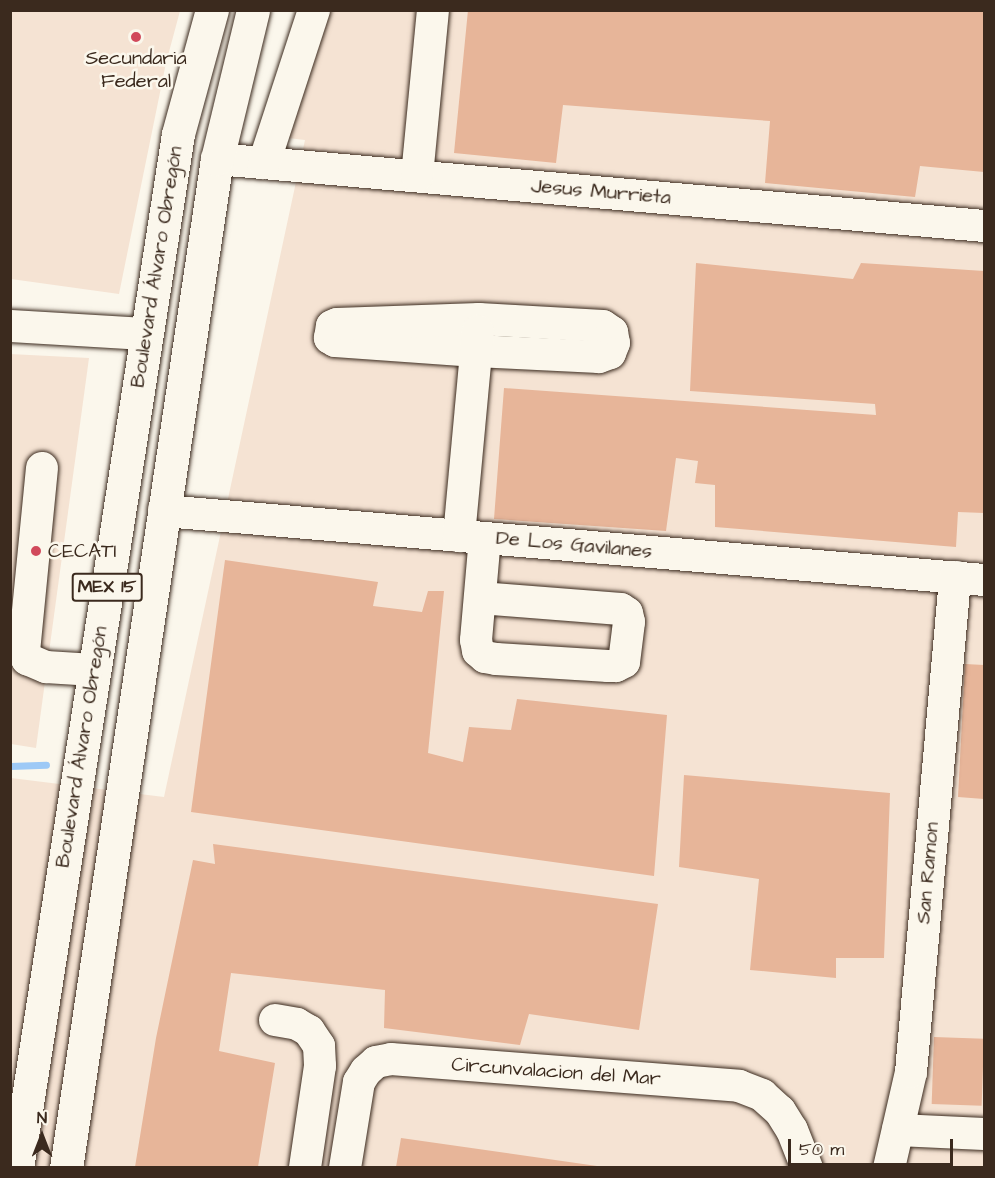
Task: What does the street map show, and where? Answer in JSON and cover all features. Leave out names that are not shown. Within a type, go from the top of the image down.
[{"type":"highway","name":"Boulevard Álvaro Obregón","points":[[17,1167],[178,134],[212,10]]},
{"type":"highway","name":"MEX 15","points":[[66,1167],[217,159],[253,10]]},
{"type":"lane","points":[[264,163],[314,10]]},
{"type":"lane","points":[[417,176],[433,10]]},
{"type":"lane","name":"Jesus Murrieta","points":[[217,159],[984,226]]},
{"type":"lane","points":[[479,319],[476,351],[472,537],[480,598],[476,640],[478,651],[485,657],[608,666],[624,662],[629,622],[627,613],[621,609],[480,598]]},
{"type":"lane","points":[[479,319],[603,326],[612,332],[614,343],[610,353],[598,357],[476,351],[335,341],[330,338],[329,332],[337,324],[479,319]]},
{"type":"lane","points":[[10,326],[146,334]]},
{"type":"lane","points":[[42,468],[24,652],[27,658],[46,667],[94,670]]},
{"type":"lane","name":"De Los Gavilanes","points":[[164,511],[970,579]]},
{"type":"lane","name":"San Ramon","points":[[889,1167],[911,1072],[970,579]]},
{"type":"lane","points":[[275,1020],[297,1024],[309,1031],[319,1046],[320,1066],[305,1167]]},
{"type":"lane","name":"Circunvalacion del Mar","points":[[345,1167],[359,1082],[376,1062],[391,1059],[739,1086],[762,1095],[780,1111],[792,1130],[807,1167]]},
{"type":"lane","points":[[898,1130],[984,1134]]},
{"type":"shaded area","points":[[11,10],[180,11],[166,63],[119,294],[11,279]]},
{"type":"shaded area","points":[[316,11],[984,11],[984,1167],[11,1168],[11,778],[164,797],[305,140],[279,137]]},
{"type":"shaded area","name":"CECATI","points":[[10,354],[89,358],[36,748],[11,744]]},
{"type":"building","points":[[468,10],[984,10],[984,172],[920,166],[915,197],[765,183],[770,121],[563,105],[556,163],[454,153]]},
{"type":"building","points":[[696,263],[853,279],[861,263],[984,271],[984,513],[958,512],[956,547],[715,527],[715,485],[695,483],[698,461],[676,458],[666,531],[494,519],[504,388],[876,415],[875,404],[690,391]]},
{"type":"building","points":[[225,560],[378,582],[373,606],[422,612],[428,591],[444,591],[428,753],[463,762],[469,727],[511,730],[517,699],[667,715],[654,876],[191,812]]},
{"type":"building","points":[[965,664],[984,665],[984,799],[958,797]]},
{"type":"building","points":[[684,775],[890,793],[884,958],[836,958],[836,978],[750,970],[759,879],[679,867]]},
{"type":"building","points":[[213,844],[658,904],[639,1030],[529,1014],[520,1045],[384,1028],[385,990],[231,973],[219,1051],[275,1063],[258,1167],[135,1167],[156,1038],[193,860],[215,864]]},
{"type":"building","points":[[934,1037],[984,1039],[982,1106],[932,1104]]},
{"type":"building","points":[[401,1138],[597,1166],[597,1167],[396,1167]]},
{"type":"waterway","points":[[10,766],[46,765]]},
{"type":"place","name":"Secundaria Federal","points":[[136,37]]},
{"type":"place","name":"CECATI","points":[[36,551]]}]
